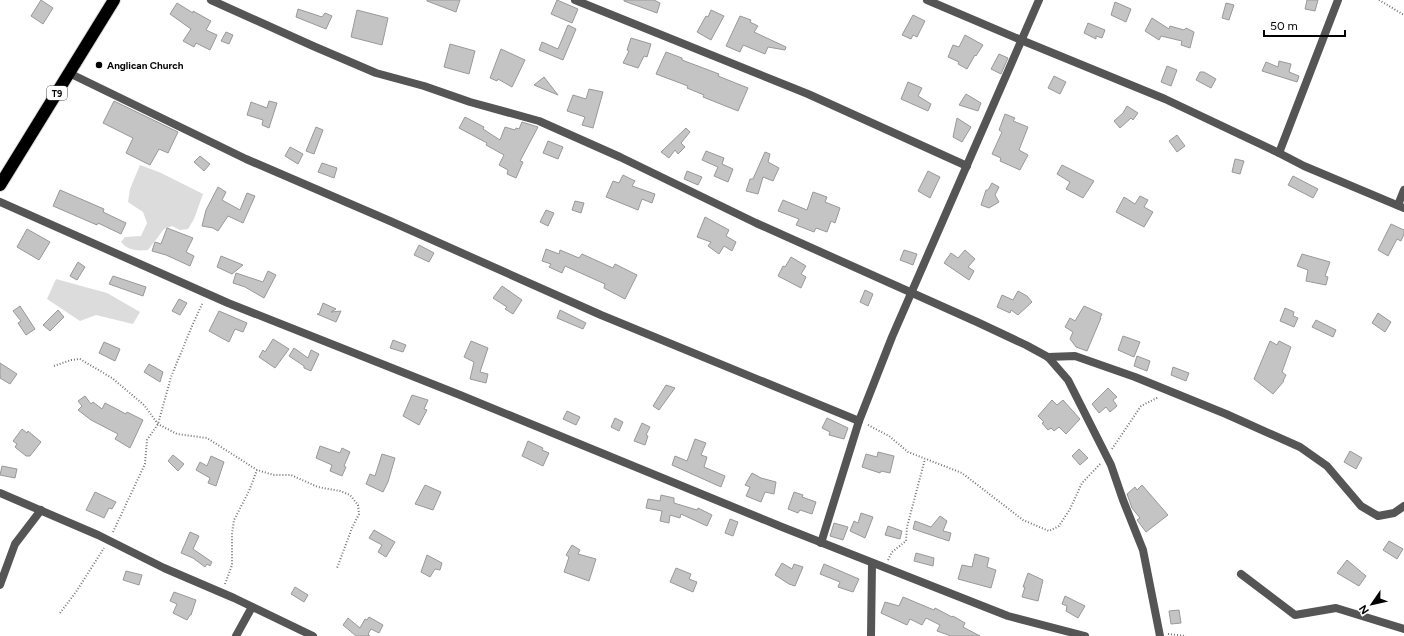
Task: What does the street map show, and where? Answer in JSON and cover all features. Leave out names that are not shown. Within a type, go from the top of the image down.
[{"type":"highway","name":"T9","points":[[0,185],[114,0]]},
{"type":"street","points":[[211,0],[376,73],[424,86],[470,102],[540,121],[620,157],[756,223],[1026,344],[1048,357],[1068,380],[1111,465],[1122,500],[1143,550],[1160,635]]},
{"type":"street","points":[[575,0],[808,94],[967,166]]},
{"type":"street","points":[[927,0],[1164,99],[1304,166],[1401,206],[1404,190]]},
{"type":"street","points":[[821,543],[859,421],[892,337],[1039,0]]},
{"type":"street","points":[[1279,153],[1338,0]]},
{"type":"street","points":[[69,73],[246,159],[398,224],[601,315],[859,421]]},
{"type":"street","points":[[0,202],[207,294],[460,395],[821,543],[1008,616],[1085,636]]},
{"type":"street","points":[[1048,357],[1075,356],[1135,376],[1300,447],[1327,466],[1361,506],[1378,516],[1394,513],[1404,506]]},
{"type":"street","points":[[0,493],[109,540],[164,568],[222,592],[313,636]]},
{"type":"street","points":[[0,585],[15,544],[40,510]]},
{"type":"street","points":[[871,636],[872,563]]},
{"type":"street","points":[[1240,574],[1295,615],[1336,608],[1404,629]]},
{"type":"street","points":[[236,636],[252,607]]},
{"type":"path","points":[[1379,0],[1404,15]]},
{"type":"path","points":[[60,613],[76,592],[109,540],[145,464],[147,440],[158,424],[171,377],[207,294]]},
{"type":"path","points":[[54,366],[71,360],[80,360],[112,378],[144,405],[158,424],[177,434],[208,438],[257,470],[274,475],[291,475],[318,487],[340,491],[350,495],[358,505],[359,514],[346,540],[337,568]]},
{"type":"path","points":[[859,421],[889,436],[908,452],[962,473],[1022,520],[1049,531],[1059,526],[1070,509],[1082,483],[1107,457],[1141,406],[1170,391]]},
{"type":"path","points":[[885,568],[892,552],[906,541],[907,527],[925,459]]},
{"type":"path","points":[[222,592],[232,565],[232,533],[234,520],[249,491],[257,470]]},
{"type":"path","points":[[1160,635],[1186,636]]},
{"type":"shaded area","points":[[140,165],[159,172],[203,194],[194,219],[188,229],[180,230],[172,226],[164,229],[148,250],[133,250],[121,242],[125,237],[141,236],[147,223],[143,212],[128,202],[130,189]]},
{"type":"shaded area","points":[[56,279],[107,293],[140,312],[133,324],[96,315],[80,321],[47,299]]},
{"type":"building","points":[[41,0],[53,8],[43,24],[31,16]]},
{"type":"building","points":[[427,0],[460,0],[456,12]]},
{"type":"building","points":[[557,0],[578,9],[572,23],[551,14]]},
{"type":"building","points":[[624,0],[654,0],[660,3],[657,13]]},
{"type":"building","points":[[1307,0],[1318,0],[1315,11],[1305,9]]},
{"type":"building","points":[[1115,2],[1131,9],[1126,22],[1111,15]]},
{"type":"building","points":[[177,3],[193,13],[193,11],[211,21],[206,30],[217,35],[210,50],[196,43],[194,47],[183,41],[191,29],[170,14]]},
{"type":"building","points":[[1226,3],[1234,5],[1229,20],[1222,18]]},
{"type":"building","points":[[298,9],[322,17],[325,13],[332,16],[326,29],[296,17]]},
{"type":"building","points":[[357,10],[388,18],[382,45],[351,37]]},
{"type":"building","points":[[711,10],[724,16],[711,40],[697,32],[706,16],[708,17]]},
{"type":"building","points":[[913,15],[925,21],[917,37],[913,35],[911,39],[902,35]]},
{"type":"building","points":[[740,16],[751,20],[750,22],[758,26],[754,32],[786,47],[785,50],[768,47],[765,54],[743,45],[740,52],[726,46]]},
{"type":"building","points":[[1152,18],[1169,29],[1170,26],[1184,30],[1186,28],[1194,32],[1190,48],[1181,45],[1182,41],[1161,36],[1159,40],[1145,31]]},
{"type":"building","points":[[1088,23],[1105,30],[1102,38],[1096,36],[1096,39],[1084,33]]},
{"type":"building","points":[[568,25],[576,29],[563,60],[539,50],[542,42],[558,49]]},
{"type":"building","points":[[226,32],[233,35],[229,44],[221,41]]},
{"type":"building","points":[[965,35],[983,45],[967,69],[958,64],[959,62],[948,57],[953,45],[959,47]]},
{"type":"building","points":[[631,38],[651,44],[647,57],[644,56],[638,68],[623,63],[629,51],[627,50]]},
{"type":"building","points":[[450,44],[475,51],[469,74],[444,67]]},
{"type":"building","points":[[501,49],[525,60],[512,87],[498,79],[497,81],[490,78]]},
{"type":"building","points":[[666,52],[748,88],[738,111],[703,97],[704,95],[687,88],[688,86],[656,74]]},
{"type":"building","points":[[999,54],[1008,58],[1001,74],[991,69]]},
{"type":"building","points":[[1279,61],[1291,64],[1289,72],[1299,76],[1297,82],[1262,71],[1266,62],[1278,67]]},
{"type":"building","points":[[1167,66],[1177,70],[1171,86],[1161,82]]},
{"type":"building","points":[[1200,72],[1204,72],[1216,79],[1211,88],[1196,80]]},
{"type":"building","points":[[1054,76],[1066,82],[1060,94],[1048,88]]},
{"type":"building","points":[[544,77],[558,95],[534,85]]},
{"type":"building","points":[[908,82],[922,88],[918,96],[931,104],[928,111],[901,99]]},
{"type":"building","points":[[589,89],[603,92],[593,128],[582,125],[585,117],[567,111],[573,95],[586,99]]},
{"type":"building","points":[[966,94],[981,103],[978,111],[959,105]]},
{"type":"building","points":[[114,101],[178,132],[168,153],[159,149],[150,165],[126,153],[133,138],[103,123]]},
{"type":"building","points":[[269,101],[277,103],[269,128],[262,125],[263,120],[247,115],[251,102],[267,108]]},
{"type":"building","points":[[1127,106],[1138,113],[1133,120],[1131,118],[1120,128],[1114,121],[1123,113]]},
{"type":"building","points":[[1005,114],[1015,118],[1013,121],[1028,127],[1019,150],[1028,155],[1020,170],[1000,161],[1001,158],[992,154],[1002,132],[999,130]]},
{"type":"building","points":[[465,117],[484,127],[483,129],[500,140],[505,127],[515,130],[516,128],[519,129],[522,122],[538,127],[520,161],[523,162],[516,178],[507,174],[508,170],[499,165],[504,155],[486,145],[487,143],[459,128]]},
{"type":"building","points":[[957,118],[971,127],[962,142],[953,137]]},
{"type":"building","points":[[316,127],[323,130],[314,154],[306,151]]},
{"type":"building","points":[[686,128],[690,132],[681,143],[685,147],[678,154],[675,150],[669,158],[661,152]]},
{"type":"building","points":[[1177,135],[1185,146],[1177,152],[1169,141]]},
{"type":"building","points":[[548,141],[563,147],[558,159],[543,153]]},
{"type":"building","points":[[290,147],[303,154],[298,164],[285,156]]},
{"type":"building","points":[[706,151],[724,158],[722,164],[733,169],[728,182],[714,176],[718,167],[702,160]]},
{"type":"building","points":[[765,152],[770,154],[768,162],[779,168],[773,181],[763,177],[758,194],[746,191],[750,179],[753,179]]},
{"type":"building","points":[[200,156],[210,164],[204,171],[194,162]]},
{"type":"building","points":[[1235,159],[1244,161],[1240,174],[1232,172]]},
{"type":"building","points":[[322,163],[337,168],[334,178],[318,172]]},
{"type":"building","points":[[1062,165],[1094,181],[1083,198],[1066,189],[1070,182],[1057,174]]},
{"type":"building","points":[[687,171],[702,177],[698,185],[684,179]]},
{"type":"building","points":[[928,171],[940,177],[930,198],[918,191]]},
{"type":"building","points":[[623,175],[635,181],[632,186],[655,194],[652,203],[642,199],[638,210],[606,197],[613,181],[619,183]]},
{"type":"building","points":[[1293,176],[1318,189],[1313,198],[1288,185]]},
{"type":"building","points":[[992,183],[999,187],[995,195],[999,202],[989,208],[981,205],[986,190],[988,190]]},
{"type":"building","points":[[218,187],[226,192],[222,200],[240,210],[247,193],[255,196],[243,223],[228,216],[218,231],[213,228],[202,226],[206,210]]},
{"type":"building","points":[[60,190],[104,209],[103,212],[126,223],[121,234],[98,223],[97,225],[53,206]]},
{"type":"building","points":[[813,192],[827,197],[825,202],[840,208],[835,223],[831,221],[827,232],[816,228],[814,232],[796,225],[799,219],[778,211],[783,200],[807,210]]},
{"type":"building","points":[[1140,196],[1148,200],[1144,207],[1153,212],[1144,227],[1116,212],[1124,197],[1135,204]]},
{"type":"building","points":[[575,201],[584,203],[581,213],[572,210]]},
{"type":"building","points":[[546,210],[554,213],[548,226],[540,222]]},
{"type":"building","points":[[705,217],[729,230],[726,236],[736,242],[732,251],[724,246],[719,254],[708,246],[711,242],[697,237]]},
{"type":"building","points":[[1391,224],[1404,230],[1404,234],[1401,241],[1397,239],[1388,256],[1378,250]]},
{"type":"building","points":[[167,228],[193,238],[186,252],[194,256],[190,266],[166,255],[152,251],[155,242],[161,244]]},
{"type":"building","points":[[27,229],[50,242],[39,260],[17,247]]},
{"type":"building","points":[[419,245],[434,253],[429,262],[414,255]]},
{"type":"building","points":[[546,249],[559,254],[560,250],[579,258],[582,254],[613,268],[615,264],[637,275],[625,299],[604,288],[605,284],[565,266],[562,273],[549,267],[551,264],[542,261]]},
{"type":"building","points":[[904,250],[917,254],[913,265],[900,260]]},
{"type":"building","points":[[965,250],[975,259],[968,267],[974,271],[969,280],[944,263],[951,253],[958,258]]},
{"type":"building","points":[[1302,254],[1330,262],[1325,276],[1328,277],[1326,285],[1306,281],[1308,270],[1297,266]]},
{"type":"building","points":[[221,256],[243,265],[232,274],[217,267]]},
{"type":"building","points":[[791,257],[806,266],[801,274],[806,277],[801,288],[778,276],[783,266],[785,267]]},
{"type":"building","points":[[78,262],[85,267],[77,280],[70,276]]},
{"type":"building","points":[[268,271],[276,275],[264,298],[245,287],[233,283],[236,273],[263,282]]},
{"type":"building","points":[[113,276],[146,287],[143,296],[109,284]]},
{"type":"building","points":[[502,286],[522,300],[513,314],[505,309],[507,307],[493,298]]},
{"type":"building","points":[[865,290],[873,294],[868,306],[860,302]]},
{"type":"building","points":[[1018,291],[1027,296],[1032,302],[1018,315],[1011,310],[1010,313],[997,307],[1002,295],[1013,300]]},
{"type":"building","points":[[179,299],[187,303],[180,315],[172,311]]},
{"type":"building","points":[[323,303],[336,309],[331,312],[341,311],[336,322],[317,314],[319,314]]},
{"type":"building","points":[[20,306],[35,329],[26,335],[18,323],[21,321],[13,311]]},
{"type":"building","points":[[1084,306],[1102,314],[1087,351],[1076,347],[1070,339],[1073,332],[1065,327],[1070,318],[1075,321]]},
{"type":"building","points":[[1285,308],[1294,312],[1293,316],[1298,318],[1294,327],[1280,321]]},
{"type":"building","points":[[58,310],[64,317],[50,331],[43,325]]},
{"type":"building","points":[[560,310],[586,323],[583,329],[557,318]]},
{"type":"building","points":[[219,311],[247,323],[243,332],[235,329],[229,342],[209,331]]},
{"type":"building","points":[[1378,313],[1391,322],[1385,332],[1372,323]]},
{"type":"building","points":[[1316,320],[1336,330],[1333,337],[1312,327]]},
{"type":"building","points":[[1123,336],[1140,342],[1134,357],[1118,350]]},
{"type":"building","points":[[273,339],[289,349],[275,368],[259,357],[263,350],[265,352]]},
{"type":"building","points":[[393,340],[406,345],[403,352],[390,348]]},
{"type":"building","points":[[471,341],[488,348],[480,372],[488,374],[486,383],[470,379],[474,362],[464,357]]},
{"type":"building","points":[[1270,341],[1277,345],[1279,341],[1291,347],[1282,372],[1286,375],[1284,381],[1273,394],[1254,379]]},
{"type":"building","points":[[104,342],[120,349],[115,361],[99,353]]},
{"type":"building","points":[[294,348],[308,358],[311,350],[319,354],[311,371],[304,368],[304,366],[289,356]]},
{"type":"building","points":[[1137,356],[1150,361],[1147,371],[1134,366]]},
{"type":"building","points":[[0,363],[17,374],[10,384],[0,378]]},
{"type":"building","points":[[149,364],[163,372],[160,382],[144,372]]},
{"type":"building","points":[[1173,367],[1189,373],[1186,381],[1171,375]]},
{"type":"building","points":[[666,385],[675,388],[659,410],[653,406]]},
{"type":"building","points":[[1108,388],[1117,397],[1113,400],[1117,406],[1110,412],[1106,407],[1099,413],[1092,404]]},
{"type":"building","points":[[412,395],[428,400],[424,409],[427,410],[419,425],[403,416]]},
{"type":"building","points":[[85,396],[91,404],[93,402],[102,409],[105,403],[126,414],[127,412],[143,420],[130,448],[115,439],[118,434],[91,420],[78,410],[82,406],[78,401]]},
{"type":"building","points":[[1052,400],[1057,405],[1063,400],[1080,419],[1066,434],[1059,427],[1054,431],[1051,428],[1048,430],[1042,423],[1044,422],[1038,416]]},
{"type":"building","points":[[567,411],[580,417],[576,425],[563,419]]},
{"type":"building","points":[[615,418],[623,422],[619,431],[611,427]]},
{"type":"building","points":[[827,418],[848,428],[844,439],[829,435],[830,432],[822,428]]},
{"type":"building","points":[[642,423],[650,427],[646,435],[648,436],[645,445],[634,441]]},
{"type":"building","points":[[22,429],[27,433],[28,431],[41,442],[30,456],[26,456],[15,447],[17,444],[13,441]]},
{"type":"building","points":[[695,439],[706,443],[701,455],[707,457],[704,467],[725,476],[721,487],[672,465],[675,456],[687,461]]},
{"type":"building","points":[[528,441],[543,448],[542,450],[549,453],[543,466],[522,456]]},
{"type":"building","points":[[320,446],[340,453],[342,448],[350,452],[344,466],[346,467],[342,476],[330,471],[332,465],[316,458]]},
{"type":"building","points":[[1079,449],[1088,458],[1080,465],[1072,456]]},
{"type":"building","points":[[1350,451],[1362,458],[1356,469],[1344,462]]},
{"type":"building","points":[[878,452],[894,456],[890,473],[881,471],[880,473],[862,467],[866,454],[877,457]]},
{"type":"building","points":[[382,454],[395,458],[388,482],[383,492],[366,484],[370,474],[375,476]]},
{"type":"building","points":[[173,455],[184,464],[178,471],[168,461]]},
{"type":"building","points":[[211,456],[224,462],[216,486],[208,483],[210,478],[196,470],[200,462],[207,466]]},
{"type":"building","points":[[2,466],[17,469],[15,478],[0,475]]},
{"type":"building","points":[[752,473],[761,478],[776,482],[774,494],[765,492],[761,502],[746,496],[750,487],[745,485]]},
{"type":"building","points":[[425,485],[441,492],[433,510],[415,504]]},
{"type":"building","points":[[1142,485],[1168,515],[1146,532],[1137,520],[1140,518],[1132,508],[1127,494],[1135,487],[1137,490]]},
{"type":"building","points":[[95,492],[116,502],[112,509],[109,508],[104,518],[86,510]]},
{"type":"building","points":[[794,492],[803,495],[802,497],[816,502],[812,514],[800,510],[798,513],[788,509]]},
{"type":"building","points":[[661,495],[674,498],[674,503],[697,510],[698,508],[712,515],[707,526],[681,514],[680,518],[670,515],[669,523],[660,521],[662,511],[646,508],[648,499],[660,501]]},
{"type":"building","points":[[861,513],[873,517],[865,538],[850,531],[854,521],[858,523]]},
{"type":"building","points":[[940,516],[947,521],[943,531],[951,533],[949,541],[913,529],[915,521],[931,527]]},
{"type":"building","points":[[730,519],[738,522],[733,536],[725,533]]},
{"type":"building","points":[[834,523],[848,527],[843,540],[830,536]]},
{"type":"building","points":[[888,526],[902,531],[900,539],[885,535]]},
{"type":"building","points":[[374,530],[395,542],[386,557],[378,552],[382,545],[369,538]]},
{"type":"building","points":[[190,532],[199,536],[193,549],[212,562],[210,566],[207,564],[205,567],[193,558],[181,553]]},
{"type":"building","points":[[1389,541],[1403,549],[1397,559],[1383,550]]},
{"type":"building","points":[[572,545],[580,550],[578,554],[596,559],[589,581],[564,572],[569,557],[566,555]]},
{"type":"building","points":[[916,553],[934,558],[933,566],[914,561]]},
{"type":"building","points":[[975,554],[989,558],[987,567],[996,570],[991,588],[958,579],[962,565],[972,567]]},
{"type":"building","points":[[427,555],[442,563],[440,570],[435,569],[430,577],[421,572]]},
{"type":"building","points":[[1347,560],[1366,576],[1359,586],[1337,573]]},
{"type":"building","points":[[782,563],[792,569],[794,564],[803,567],[795,586],[775,575]]},
{"type":"building","points":[[824,564],[859,579],[853,592],[838,587],[840,582],[820,574]]},
{"type":"building","points":[[676,568],[691,574],[689,579],[697,582],[693,592],[670,582]]},
{"type":"building","points":[[126,571],[142,575],[139,585],[123,580]]},
{"type":"building","points":[[1028,573],[1043,580],[1038,601],[1022,597],[1025,587],[1023,587]]},
{"type":"building","points":[[295,587],[308,595],[304,602],[291,594]]},
{"type":"building","points":[[174,592],[196,600],[191,615],[187,620],[173,613],[177,604],[170,601]]},
{"type":"building","points":[[1065,596],[1085,606],[1078,618],[1066,611],[1067,606],[1062,604]]},
{"type":"building","points":[[903,597],[934,610],[935,608],[952,617],[953,616],[965,623],[963,627],[980,636],[951,636],[937,631],[940,625],[926,618],[922,625],[910,619],[907,625],[881,613],[885,602],[899,606]]},
{"type":"building","points":[[1179,610],[1181,623],[1171,624],[1169,611]]},
{"type":"building","points":[[369,617],[383,625],[379,633],[371,629],[368,634],[370,636],[356,636],[343,625],[348,618],[360,628],[365,619],[367,620]]},
{"type":"place","name":"Anglican Church","points":[[99,65]]}]
